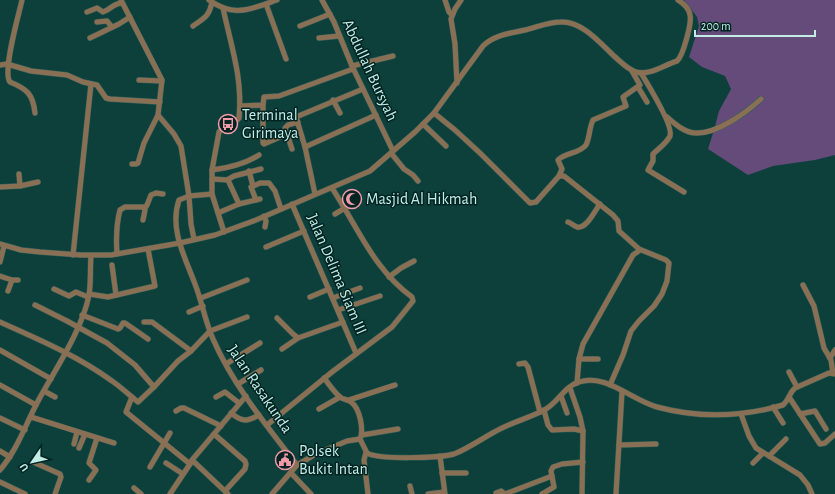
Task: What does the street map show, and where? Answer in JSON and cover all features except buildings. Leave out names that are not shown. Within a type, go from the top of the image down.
[{"type":"street","points":[[22,0],[7,64],[8,80],[30,94],[34,102],[35,113]]},
{"type":"street","points":[[193,26],[209,13],[211,1],[223,8],[238,11],[276,0]]},
{"type":"street","name":"Abdullah Bursyah","points":[[322,0],[330,14],[392,152],[404,169],[413,174],[418,181]]},
{"type":"street","points":[[445,0],[449,12],[452,15]]},
{"type":"street","points":[[457,83],[451,23],[452,15],[461,0]]},
{"type":"street","points":[[0,262],[2,245],[40,252],[91,256],[117,254],[180,243],[224,232],[370,171],[434,113],[483,46],[499,36],[560,22],[571,23],[581,28],[625,67],[641,73],[654,70],[677,61],[681,57],[691,18],[688,10],[678,0]]},
{"type":"street","points":[[86,12],[97,8],[104,12],[117,3],[122,2],[162,81],[158,115],[144,142],[138,163],[132,164]]},
{"type":"street","points":[[266,4],[286,59]]},
{"type":"street","points":[[223,8],[238,68],[240,106],[239,120],[220,129],[217,135],[212,170],[212,194],[224,232]]},
{"type":"street","points":[[300,26],[330,14]]},
{"type":"street","points":[[90,38],[122,23],[130,17]]},
{"type":"street","points":[[97,22],[107,21],[112,27]]},
{"type":"street","points":[[319,38],[339,36]]},
{"type":"street","points":[[287,134],[263,143],[264,98],[279,96],[353,68],[393,56]]},
{"type":"street","points":[[0,64],[7,64],[31,71],[67,75],[98,86],[108,99],[160,102]]},
{"type":"street","points":[[632,70],[640,85],[638,87],[647,102]]},
{"type":"street","points":[[641,73],[670,128],[670,135],[653,154],[653,161],[648,170],[684,192]]},
{"type":"street","points":[[139,80],[162,81]]},
{"type":"street","points":[[73,255],[92,84]]},
{"type":"street","points":[[434,113],[480,153],[530,203],[536,202],[559,176],[562,170],[558,160],[584,146],[588,140],[592,120],[626,106],[623,97],[638,87]]},
{"type":"street","points":[[315,194],[305,147],[296,118],[298,115],[363,89]]},
{"type":"street","points":[[664,116],[682,129],[696,133],[703,133],[714,130],[738,117],[761,99]]},
{"type":"street","points":[[333,100],[340,113]]},
{"type":"street","points":[[240,106],[263,105]]},
{"type":"street","points":[[158,115],[174,134],[181,146],[190,196],[191,224],[194,239]]},
{"type":"street","points":[[305,147],[376,115]]},
{"type":"street","points":[[292,148],[286,126],[298,122]]},
{"type":"street","points":[[423,124],[446,146]]},
{"type":"street","points":[[212,170],[229,167],[251,160],[259,155]]},
{"type":"street","points":[[212,179],[227,180],[249,171],[261,169]]},
{"type":"street","points":[[218,213],[240,204],[258,200],[251,189],[253,186],[249,171]]},
{"type":"street","points":[[19,174],[20,186]]},
{"type":"street","points":[[559,176],[563,175],[568,178],[617,219],[619,231],[640,250],[668,262],[669,266],[664,290],[659,300],[631,331],[623,355],[610,385]]},
{"type":"street","points":[[227,180],[231,184],[240,204]]},
{"type":"street","points":[[0,187],[20,186],[38,182]]},
{"type":"street","points":[[253,186],[263,182],[271,184],[281,209]]},
{"type":"street","points":[[267,425],[324,378],[392,327],[413,301],[412,298],[398,287],[389,277],[369,251],[332,188]]},
{"type":"street","points":[[143,220],[145,208],[148,206],[151,195],[156,193],[163,194]]},
{"type":"street","points":[[190,196],[212,194]]},
{"type":"street","name":"Jalan Rasakunda","points":[[190,196],[179,200],[176,208],[175,220],[180,243],[201,298],[210,331],[226,364],[238,384],[259,415],[297,465]]},
{"type":"street","name":"Jalan Delima Siam III","points":[[292,204],[356,353]]},
{"type":"street","points":[[568,222],[576,226],[582,226],[600,204]]},
{"type":"street","points":[[117,254],[116,234],[120,210],[125,207],[142,206],[145,208]]},
{"type":"street","points":[[335,214],[345,208]]},
{"type":"street","points":[[264,216],[266,222],[264,227]]},
{"type":"street","points":[[266,247],[304,231]]},
{"type":"street","points":[[54,289],[67,295],[76,292],[89,296],[108,296],[155,286],[148,249]]},
{"type":"street","points":[[577,382],[579,359],[587,335],[633,255],[640,250]]},
{"type":"street","points":[[0,470],[10,457],[25,430],[36,405],[78,327],[89,296],[91,256]]},
{"type":"street","points":[[389,277],[414,261]]},
{"type":"street","points":[[112,265],[116,295]]},
{"type":"street","points":[[0,276],[12,280],[18,280]]},
{"type":"street","points":[[8,291],[12,280]]},
{"type":"street","points":[[201,298],[247,280]]},
{"type":"street","points":[[366,452],[370,455],[378,456],[440,456],[455,453],[504,427],[542,411],[577,382],[595,380],[601,381],[622,392],[658,407],[706,414],[740,414],[783,405],[787,401],[792,390],[834,374],[830,358],[824,348],[814,306],[803,285]]},
{"type":"street","points":[[310,297],[329,288]]},
{"type":"street","points":[[333,298],[360,288]]},
{"type":"street","points":[[338,310],[380,296]]},
{"type":"street","points":[[35,305],[107,343],[135,365],[154,387]]},
{"type":"street","points":[[189,312],[203,306]]},
{"type":"street","points":[[82,315],[118,329],[123,323],[125,323],[148,339]]},
{"type":"street","points":[[0,322],[65,353],[105,376],[139,402],[178,361],[210,331],[247,317]]},
{"type":"street","points":[[277,318],[298,338]]},
{"type":"street","points":[[144,322],[152,322],[190,351]]},
{"type":"street","points":[[282,349],[298,338],[343,322]]},
{"type":"street","points":[[226,364],[260,343]]},
{"type":"street","points":[[0,350],[51,379]]},
{"type":"street","points":[[830,358],[835,350]]},
{"type":"street","points":[[579,359],[598,359]]},
{"type":"street","points":[[519,364],[524,363],[528,367],[542,411],[548,425],[552,430],[574,429],[582,431]]},
{"type":"street","points":[[238,384],[261,370]]},
{"type":"street","points":[[789,372],[797,387]]},
{"type":"street","points":[[324,378],[340,397],[349,400],[355,406],[360,420],[361,437],[366,452],[364,458],[368,494]]},
{"type":"street","points":[[0,385],[36,405]]},
{"type":"street","points":[[349,400],[395,385]]},
{"type":"street","points":[[570,388],[580,418],[582,431],[582,494]]},
{"type":"street","points":[[44,391],[54,397]]},
{"type":"street","points":[[216,397],[225,392],[240,403]]},
{"type":"street","points":[[616,494],[622,392]]},
{"type":"street","points":[[170,494],[191,462],[246,396]]},
{"type":"street","points":[[561,396],[567,414]]},
{"type":"street","points":[[789,396],[820,444],[825,444],[835,434]]},
{"type":"street","points":[[132,397],[126,412],[180,456],[191,462],[226,493],[246,469],[246,463],[214,434]]},
{"type":"street","points":[[319,409],[340,397]]},
{"type":"street","points":[[773,407],[783,423]]},
{"type":"street","points":[[176,411],[184,408],[221,426]]},
{"type":"street","points":[[800,414],[814,411],[826,429]]},
{"type":"street","points":[[231,413],[238,419],[245,421],[251,420],[259,415]]},
{"type":"street","points":[[740,414],[752,444],[763,453],[800,475],[808,485],[812,494]]},
{"type":"street","points":[[31,417],[114,443]]},
{"type":"street","points":[[0,418],[25,430]]},
{"type":"street","points":[[272,494],[291,474],[297,465],[316,454],[347,441],[398,429]]},
{"type":"street","points":[[74,444],[77,432]]},
{"type":"street","points":[[150,468],[170,433]]},
{"type":"street","points":[[79,448],[85,434]]},
{"type":"street","points":[[89,480],[96,470],[89,463],[97,438]]},
{"type":"street","points":[[769,456],[786,439]]},
{"type":"street","points":[[619,445],[656,444]]},
{"type":"street","points":[[0,451],[10,457]]},
{"type":"street","points":[[753,463],[763,453]]},
{"type":"street","points":[[428,494],[444,493],[440,456]]},
{"type":"street","points":[[32,462],[60,474],[61,477],[55,494]]},
{"type":"street","points":[[542,494],[554,487],[552,470],[555,466],[583,462]]},
{"type":"street","points":[[166,463],[183,474]]},
{"type":"street","points":[[442,473],[466,473]]},
{"type":"street","points":[[291,474],[310,494]]},
{"type":"street","points":[[496,493],[501,491],[505,494],[552,476]]},
{"type":"street","points":[[0,482],[25,494]]},
{"type":"street","points":[[410,486],[412,494]]},
{"type":"street","points":[[134,488],[141,494]]},
{"type":"shaded area","points":[[684,0],[835,0],[835,155],[815,160],[773,166],[748,175],[708,149],[719,111],[731,89],[725,76],[702,67],[689,57],[699,26],[697,17]]},
{"type":"place","name":"Terminal Girimaya","points":[[228,124]]},
{"type":"place","name":"Masjid Al Hikmah","points":[[352,199]]},
{"type":"place","name":"Polsek Bukit Intan","points":[[285,460]]}]
